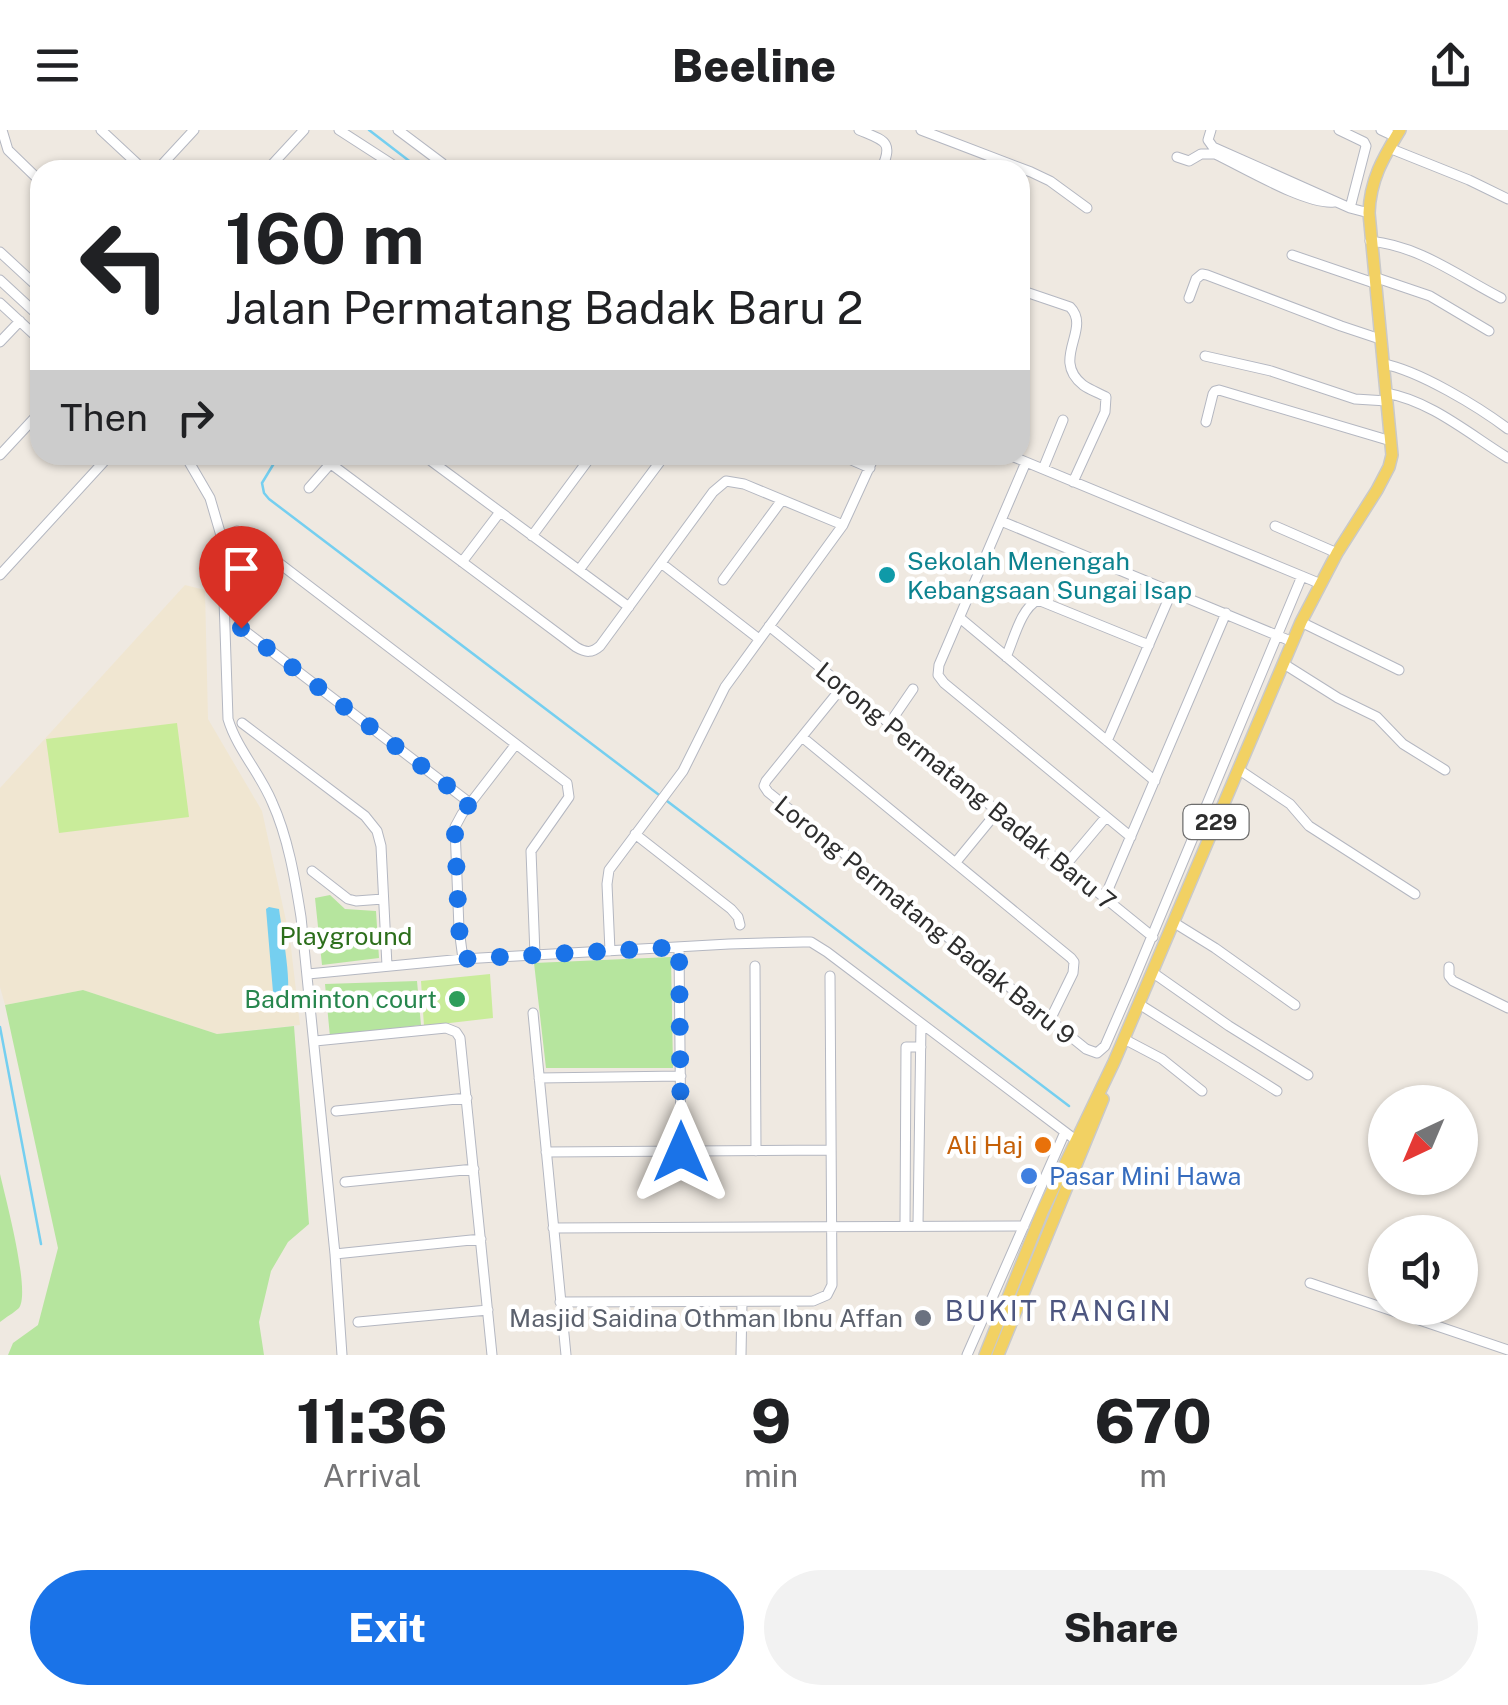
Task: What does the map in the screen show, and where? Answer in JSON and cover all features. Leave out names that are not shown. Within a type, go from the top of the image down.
[{"type":"main road","name":"229","points":[[984,1355],[1043,1210],[1114,1062],[1301,622],[1389,467],[1391,441],[1369,213],[1375,174],[1395,138]]},
{"type":"main road","name":"229","points":[[998,1355],[1075,1139]]},
{"type":"street","points":[[2,130],[8,150],[30,172]]},
{"type":"street","points":[[101,130],[133,160]]},
{"type":"street","points":[[166,160],[194,130]]},
{"type":"street","points":[[276,160],[304,130]]},
{"type":"street","points":[[339,130],[386,160]]},
{"type":"street","points":[[398,130],[438,160]]},
{"type":"street","points":[[859,130],[882,139],[888,146],[885,160]]},
{"type":"street","points":[[921,130],[1000,160]]},
{"type":"street","points":[[1211,130],[1208,140],[1213,147],[1369,213]]},
{"type":"street","points":[[1339,130],[1366,146],[1350,208]]},
{"type":"street","points":[[1381,130],[1508,198]]},
{"type":"street","points":[[1177,156],[1189,161],[1201,154],[1214,154],[1298,194],[1329,204],[1337,202]]},
{"type":"street","points":[[1030,171],[1086,208]]},
{"type":"street","points":[[1370,240],[1414,251],[1501,298]]},
{"type":"street","points":[[0,252],[30,280]]},
{"type":"street","points":[[1292,254],[1430,296],[1489,331]]},
{"type":"street","points":[[1189,298],[1199,276],[1207,275],[1380,339]]},
{"type":"street","points":[[0,280],[30,308]]},
{"type":"street","points":[[1030,293],[1076,312],[1078,321],[1069,363],[1080,382],[1106,397],[1105,412],[1073,482]]},
{"type":"street","points":[[0,303],[30,330]]},
{"type":"street","points":[[0,342],[20,321]]},
{"type":"street","points":[[1204,356],[1271,371],[1354,399],[1408,398],[1508,458]]},
{"type":"street","points":[[1382,364],[1412,372],[1508,428]]},
{"type":"street","points":[[1206,422],[1213,394],[1219,390],[1391,441]]},
{"type":"street","points":[[1043,469],[1064,420]]},
{"type":"street","points":[[0,454],[30,422]]},
{"type":"street","points":[[1030,464],[1320,584]]},
{"type":"street","points":[[0,575],[101,465]]},
{"type":"street","points":[[191,465],[210,498],[222,539],[228,718],[277,814],[298,898],[315,1041],[342,1355]]},
{"type":"street","points":[[309,488],[330,465]]},
{"type":"street","points":[[342,465],[462,562],[586,652],[600,646],[716,488],[726,481],[744,484],[843,525]]},
{"type":"street","points":[[437,465],[629,607]]},
{"type":"street","points":[[532,536],[585,465]]},
{"type":"street","points":[[579,570],[658,465]]},
{"type":"street","points":[[863,465],[870,468]]},
{"type":"street","points":[[610,951],[607,876],[612,864],[683,771],[725,687],[843,525],[871,465]]},
{"type":"street","points":[[1025,465],[938,665],[940,679],[1131,837]]},
{"type":"street","points":[[724,580],[782,500]]},
{"type":"street","points":[[462,562],[500,512]]},
{"type":"street","points":[[1001,520],[1293,642]]},
{"type":"street","points":[[1275,526],[1337,553]]},
{"type":"street","points":[[237,531],[567,784],[567,800],[530,851],[535,955]]},
{"type":"street","points":[[661,563],[760,639]]},
{"type":"street","points":[[1152,936],[1302,576]]},
{"type":"street","points":[[1108,741],[1172,591]]},
{"type":"street","points":[[1006,657],[1027,608],[1038,600],[1149,645]]},
{"type":"street","points":[[1104,899],[1226,613]]},
{"type":"street","points":[[960,618],[1155,781]]},
{"type":"street","points":[[1301,622],[1399,670]]},
{"type":"street","name":"Lorong Permatang Badak Baru 7","points":[[769,626],[1164,945]]},
{"type":"street","points":[[241,628],[470,803]]},
{"type":"street","points":[[1284,664],[1330,694],[1377,716],[1402,744],[1444,770]]},
{"type":"street","name":"Lorong Permatang Badak Baru 9","points":[[843,686],[766,781],[768,792],[1086,1050],[1097,1053],[1105,1046],[1152,936]]},
{"type":"street","points":[[890,724],[913,689]]},
{"type":"street","points":[[242,723],[372,823],[381,846],[386,966]]},
{"type":"street","points":[[802,737],[1074,962],[1073,973],[1050,1020]]},
{"type":"street","points":[[463,959],[457,820],[516,744]]},
{"type":"street","points":[[1238,769],[1290,804],[1309,826],[1415,894]]},
{"type":"street","points":[[956,862],[997,812]]},
{"type":"street","points":[[1064,867],[1106,817]]},
{"type":"street","points":[[635,834],[731,908],[740,925]]},
{"type":"street","points":[[312,871],[348,899],[383,899]]},
{"type":"street","points":[[1173,922],[1295,1005]]},
{"type":"street","points":[[308,974],[463,959],[811,942],[1075,1139],[1024,1226],[967,1355]]},
{"type":"street","points":[[679,947],[681,1152]]},
{"type":"street","points":[[755,966],[756,1151]]},
{"type":"street","points":[[1450,967],[1452,981],[1508,1008]]},
{"type":"street","points":[[1152,972],[1308,1075]]},
{"type":"street","points":[[560,1302],[813,1301],[828,1295],[832,1285],[830,976]]},
{"type":"street","points":[[1139,1004],[1276,1090]]},
{"type":"street","points":[[532,1013],[566,1355]]},
{"type":"street","points":[[918,1224],[922,1024]]},
{"type":"street","points":[[315,1041],[456,1032],[461,1043],[492,1355]]},
{"type":"street","points":[[1124,1039],[1162,1059],[1202,1091]]},
{"type":"street","points":[[905,1225],[906,1046],[921,1046]]},
{"type":"street","points":[[539,1078],[680,1076]]},
{"type":"street","points":[[336,1110],[467,1098]]},
{"type":"street","points":[[546,1152],[830,1150]]},
{"type":"street","points":[[345,1182],[474,1168]]},
{"type":"street","points":[[554,1228],[1024,1226]]},
{"type":"street","points":[[335,1254],[481,1240]]},
{"type":"street","points":[[1310,1283],[1508,1350]]},
{"type":"street","points":[[741,1355],[742,1302]]},
{"type":"street","points":[[358,1322],[488,1310]]},
{"type":"shaded area","points":[[185,585],[205,590],[208,719],[262,811],[290,939],[300,1025],[217,1034],[83,990],[5,1005],[0,987],[0,788]]},
{"type":"green space","points":[[177,723],[189,817],[59,833],[46,739]]},
{"type":"green space","name":"Playground","points":[[330,895],[345,909],[376,911],[379,958],[322,965],[315,898]]},
{"type":"green space","points":[[671,957],[673,1068],[546,1068],[534,963]]},
{"type":"green space","name":"Badminton court","points":[[490,974],[493,1018],[424,1026],[421,981]]},
{"type":"green space","name":"Playground","points":[[417,981],[421,1025],[330,1037],[325,984]]},
{"type":"green space","points":[[83,990],[217,1034],[294,1026],[309,1224],[288,1242],[271,1271],[259,1322],[264,1355],[8,1355],[13,1343],[38,1325],[58,1248],[5,1005]]},
{"type":"green space","points":[[0,1174],[20,1264],[22,1299],[19,1308],[0,1322]]},
{"type":"water","points":[[266,909],[279,909],[288,974],[285,1007],[278,1008],[274,1004]]},
{"type":"waterway","points":[[369,130],[408,160]]},
{"type":"waterway","points":[[273,465],[262,483],[269,499],[1069,1106]]},
{"type":"waterway","points":[[0,1027],[41,1244]]},
{"type":"place","name":"Sekolah Menengah Kebangsaan Sungai Isap","points":[[887,575]]},
{"type":"place","name":"Badminton court","points":[[457,999]]},
{"type":"place","name":"Ali Haj","points":[[1043,1145]]},
{"type":"place","name":"Pasar Mini Hawa","points":[[1029,1176]]},
{"type":"place","name":"Masjid Saidina Othman Ibnu Affan","points":[[923,1318]]},
{"type":"district","name":"BUKIT RANGIN","points":[[1059,1311]]},
{"type":"route","points":[[241,628],[470,803],[457,820],[455,834],[463,959],[679,947],[681,1152]]}]
